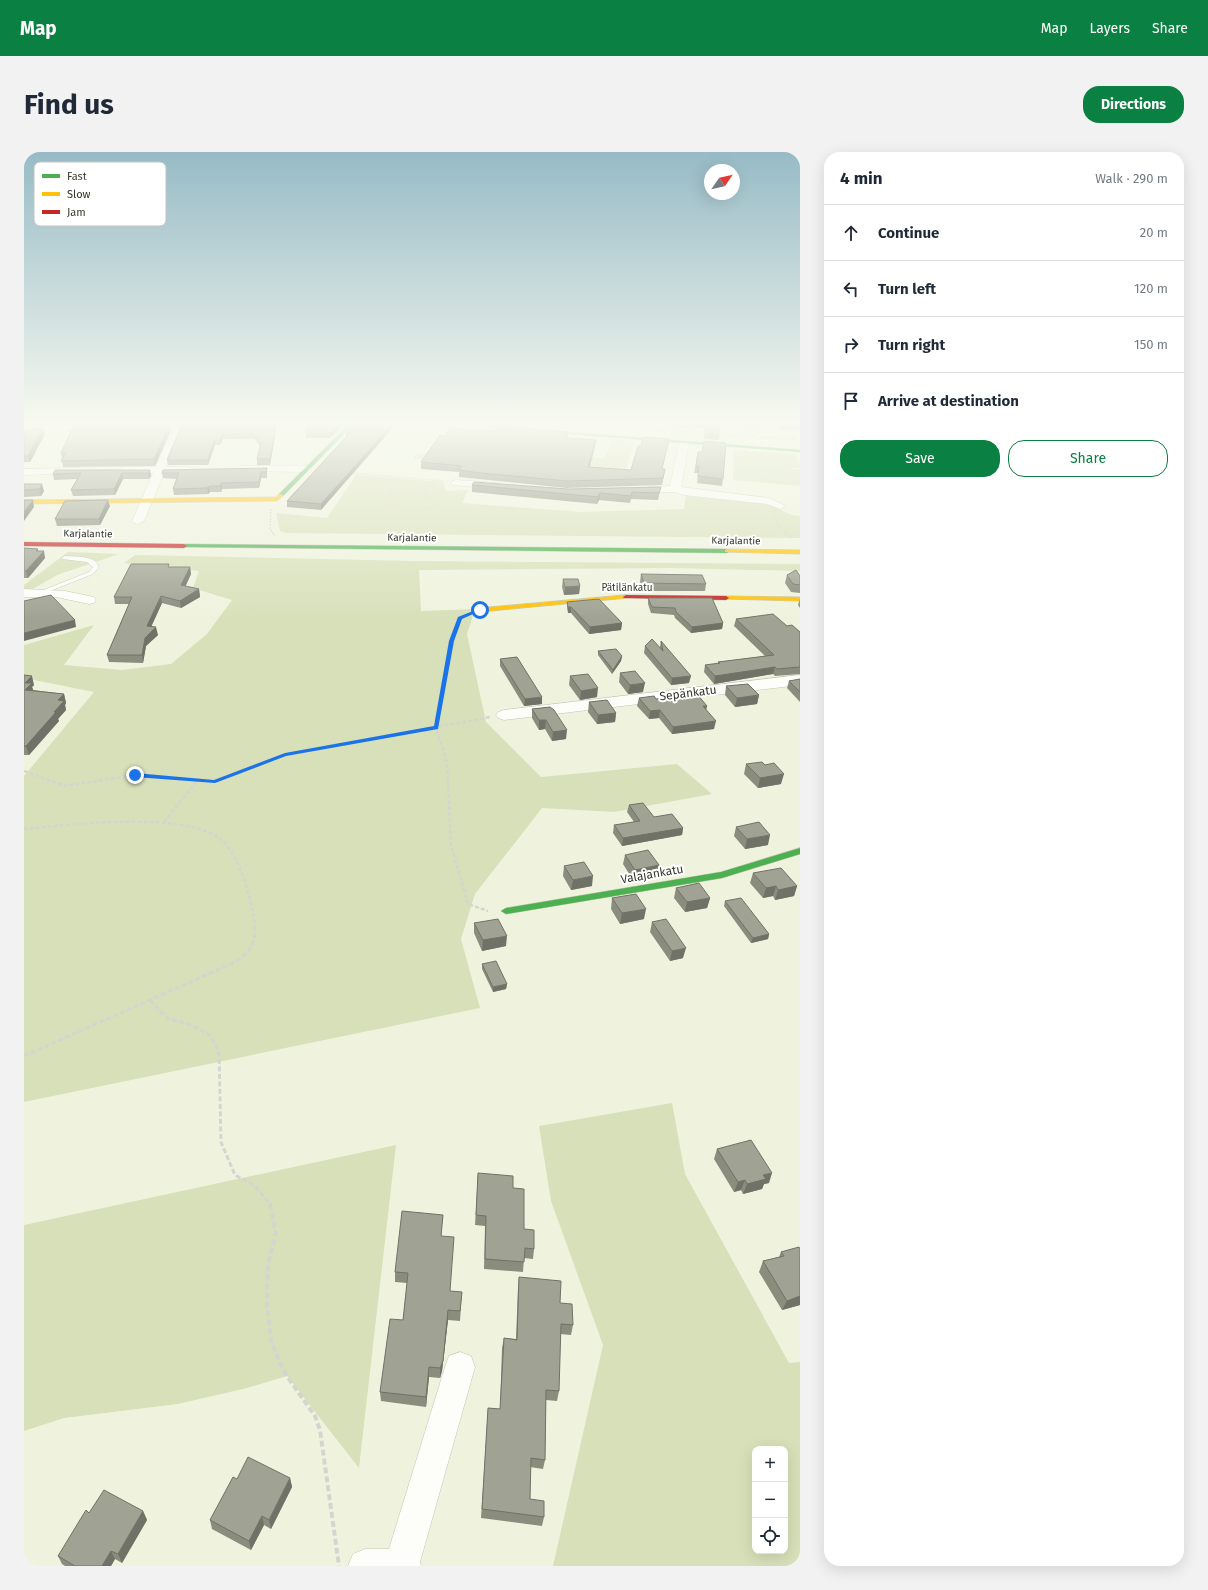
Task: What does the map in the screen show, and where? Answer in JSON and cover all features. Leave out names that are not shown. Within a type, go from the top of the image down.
[{"type":"street","points":[[138,520],[152,488]]},
{"type":"street","points":[[24,502],[146,500],[275,501],[288,488]]},
{"type":"street","points":[[623,491],[675,489],[683,492],[769,501],[780,506]]},
{"type":"street","name":"Karjalantie","points":[[24,544],[800,552]]},
{"type":"street","points":[[24,593],[43,592],[70,595],[88,600]]},
{"type":"street","name":"Pätilänkatu","points":[[480,610],[613,597],[800,599]]},
{"type":"street","name":"Sepänkatu","points":[[504,715],[800,680]]},
{"type":"street","name":"Valajankatu","points":[[506,911],[722,875],[800,851]]},
{"type":"street","points":[[364,1566],[403,1566],[460,1367]]},
{"type":"lane","points":[[43,592],[91,572],[96,567],[95,564],[89,560],[65,558]]},
{"type":"path","points":[[389,488],[392,496],[389,506],[406,509],[427,509],[434,506],[433,502],[425,494],[429,488]]},
{"type":"path","points":[[275,501],[270,516],[270,529],[275,536]]},
{"type":"path","points":[[780,506],[775,515],[775,521],[783,533],[794,541]]},
{"type":"path","points":[[480,610],[460,618],[453,636],[436,727],[447,762],[451,845],[468,904],[484,911],[506,911]]},
{"type":"path","points":[[24,771],[65,786],[135,775],[215,782],[285,755],[504,715]]},
{"type":"path","points":[[164,822],[198,780]]},
{"type":"path","points":[[24,830],[130,821],[164,822],[209,833],[225,843],[238,866],[247,891],[253,918],[254,943],[245,957],[24,1056]]},
{"type":"path","points":[[150,1000],[167,1018],[189,1024],[210,1035],[219,1050],[221,1142],[235,1175],[255,1186],[271,1205],[276,1233],[268,1263],[267,1304],[271,1341],[284,1372],[315,1416],[320,1430],[339,1566]]},
{"type":"shaded area","points":[[347,488],[445,488],[446,491],[468,490],[462,503],[580,512],[684,509],[686,495],[763,502],[792,515],[800,516],[800,538],[286,533],[280,531],[276,513],[327,518]]},
{"type":"shaded area","points":[[68,552],[119,554],[57,575],[24,594],[24,585]]},
{"type":"shaded area","points":[[135,555],[413,561],[800,564],[800,571],[671,568],[419,570],[421,611],[475,609],[467,634],[486,722],[541,777],[677,764],[712,794],[614,812],[542,808],[475,894],[461,939],[480,1008],[24,1102],[24,776],[94,692],[24,678],[24,645],[94,625],[64,665],[122,670],[171,664],[207,634],[232,600],[193,588],[199,571],[124,563]]},
{"type":"shaded area","points":[[672,1103],[685,1174],[789,1363],[800,1362],[800,1566],[553,1566],[603,1345],[551,1201],[539,1126]]},
{"type":"shaded area","points":[[396,1145],[359,1468],[287,1376],[247,1388],[178,1404],[64,1418],[24,1431],[24,1225]]},
{"type":"building","points":[[24,488],[40,488],[39,489],[24,490]]},
{"type":"building","points":[[72,488],[115,488],[114,489],[71,490]]},
{"type":"building","points":[[173,488],[207,488],[207,488]]},
{"type":"building","points":[[299,488],[335,488],[321,504],[287,501]]},
{"type":"building","points":[[503,488],[661,488],[659,493],[632,492],[631,496],[600,493],[598,497]]},
{"type":"building","points":[[24,500],[33,500],[24,512]]},
{"type":"building","points":[[108,500],[99,519],[55,519],[65,501]]},
{"type":"building","points":[[24,548],[44,551],[26,571],[24,571]]},
{"type":"building","points":[[131,564],[169,564],[168,567],[190,567],[181,585],[199,589],[180,601],[161,596],[147,626],[156,627],[145,638],[142,655],[107,655],[132,597],[114,597]]},
{"type":"building","points":[[796,570],[800,576],[800,585],[793,584],[787,575]]},
{"type":"building","points":[[641,574],[702,575],[706,584],[644,583]]},
{"type":"building","points":[[563,579],[578,579],[580,586],[565,587]]},
{"type":"building","points":[[51,595],[75,620],[24,633],[24,601]]},
{"type":"building","points":[[648,598],[712,598],[723,623],[692,627],[676,612],[675,608],[652,607]]},
{"type":"building","points":[[599,599],[622,623],[590,627],[571,607],[568,607],[567,602]]},
{"type":"building","points":[[773,614],[787,626],[792,625],[800,632],[800,667],[777,669],[775,667],[715,676],[705,665],[774,655],[736,619]]},
{"type":"building","points":[[652,639],[663,651],[661,641],[691,676],[672,678],[645,646]]},
{"type":"building","points":[[616,649],[622,656],[613,670],[598,651]]},
{"type":"building","points":[[517,657],[542,697],[525,699],[500,659]]},
{"type":"building","points":[[635,671],[645,683],[630,685],[620,673]]},
{"type":"building","points":[[588,674],[598,688],[581,691],[570,676]]},
{"type":"building","points":[[24,675],[32,676],[25,683],[32,683],[25,690],[64,694],[58,700],[64,701],[54,712],[56,712],[26,746],[24,746]]},
{"type":"building","points":[[800,679],[800,692],[789,681]]},
{"type":"building","points":[[748,684],[759,695],[737,698],[726,686]]},
{"type":"building","points":[[697,694],[707,706],[703,706],[716,721],[673,727],[660,710],[650,711],[639,698],[654,696],[656,699]]},
{"type":"building","points":[[607,700],[616,713],[598,715],[589,702]]},
{"type":"building","points":[[550,707],[554,710],[567,730],[553,732],[546,720],[539,720],[532,709]]},
{"type":"building","points":[[762,762],[765,765],[774,763],[784,774],[760,778],[746,764]]},
{"type":"building","points":[[643,803],[654,817],[672,814],[683,828],[623,838],[614,825],[640,821],[629,805]]},
{"type":"building","points":[[759,822],[770,835],[747,839],[736,827]]},
{"type":"building","points":[[648,850],[659,865],[635,870],[625,855]]},
{"type":"building","points":[[584,862],[593,876],[573,880],[564,866]]},
{"type":"building","points":[[781,868],[797,886],[778,890],[776,886],[766,888],[753,873]]},
{"type":"building","points":[[699,883],[710,898],[687,902],[676,888]]},
{"type":"building","points":[[636,894],[646,909],[622,913],[612,898]]},
{"type":"building","points":[[741,898],[769,934],[753,938],[725,901]]},
{"type":"building","points":[[498,919],[507,936],[483,940],[474,923]]},
{"type":"building","points":[[666,919],[686,948],[672,951],[652,922]]},
{"type":"building","points":[[496,961],[507,984],[493,987],[482,964]]},
{"type":"building","points":[[751,1140],[772,1173],[763,1175],[766,1179],[747,1184],[745,1180],[738,1182],[717,1149]]},
{"type":"building","points":[[478,1173],[513,1176],[513,1188],[524,1189],[524,1229],[534,1230],[534,1249],[525,1248],[524,1262],[485,1259],[486,1216],[476,1215]]},
{"type":"building","points":[[402,1211],[443,1215],[441,1236],[454,1237],[450,1291],[462,1292],[460,1311],[448,1310],[443,1361],[440,1368],[429,1367],[426,1397],[380,1392],[390,1319],[403,1320],[408,1273],[395,1272]]},
{"type":"building","points":[[799,1247],[800,1296],[787,1301],[763,1261],[784,1256],[781,1252]]},
{"type":"building","points":[[519,1277],[561,1281],[560,1303],[572,1304],[573,1325],[561,1324],[559,1391],[546,1390],[545,1460],[531,1458],[530,1499],[544,1501],[544,1517],[482,1509],[488,1408],[500,1409],[504,1338],[517,1340]]},
{"type":"building","points":[[248,1457],[290,1478],[269,1520],[262,1516],[249,1541],[210,1520],[233,1477],[237,1479]]},
{"type":"building","points":[[104,1490],[143,1511],[118,1554],[111,1551],[102,1566],[75,1566],[58,1556],[86,1510],[89,1513]]},
{"type":"traffic: fast","points":[[281,495],[288,488]]},
{"type":"traffic: fast","points":[[184,546],[727,551]]},
{"type":"traffic: fast","points":[[506,911],[722,875],[800,851]]},
{"type":"traffic: slow","points":[[24,502],[277,499],[281,495]]},
{"type":"traffic: slow","points":[[727,551],[800,552]]},
{"type":"traffic: slow","points":[[480,610],[626,597]]},
{"type":"traffic: slow","points":[[726,598],[800,599]]},
{"type":"traffic: jam","points":[[24,544],[184,546]]},
{"type":"traffic: jam","points":[[626,597],[726,598]]},
{"type":"route","points":[[135,775],[215,782],[285,755],[436,727],[451,641],[460,618],[480,610]]}]
